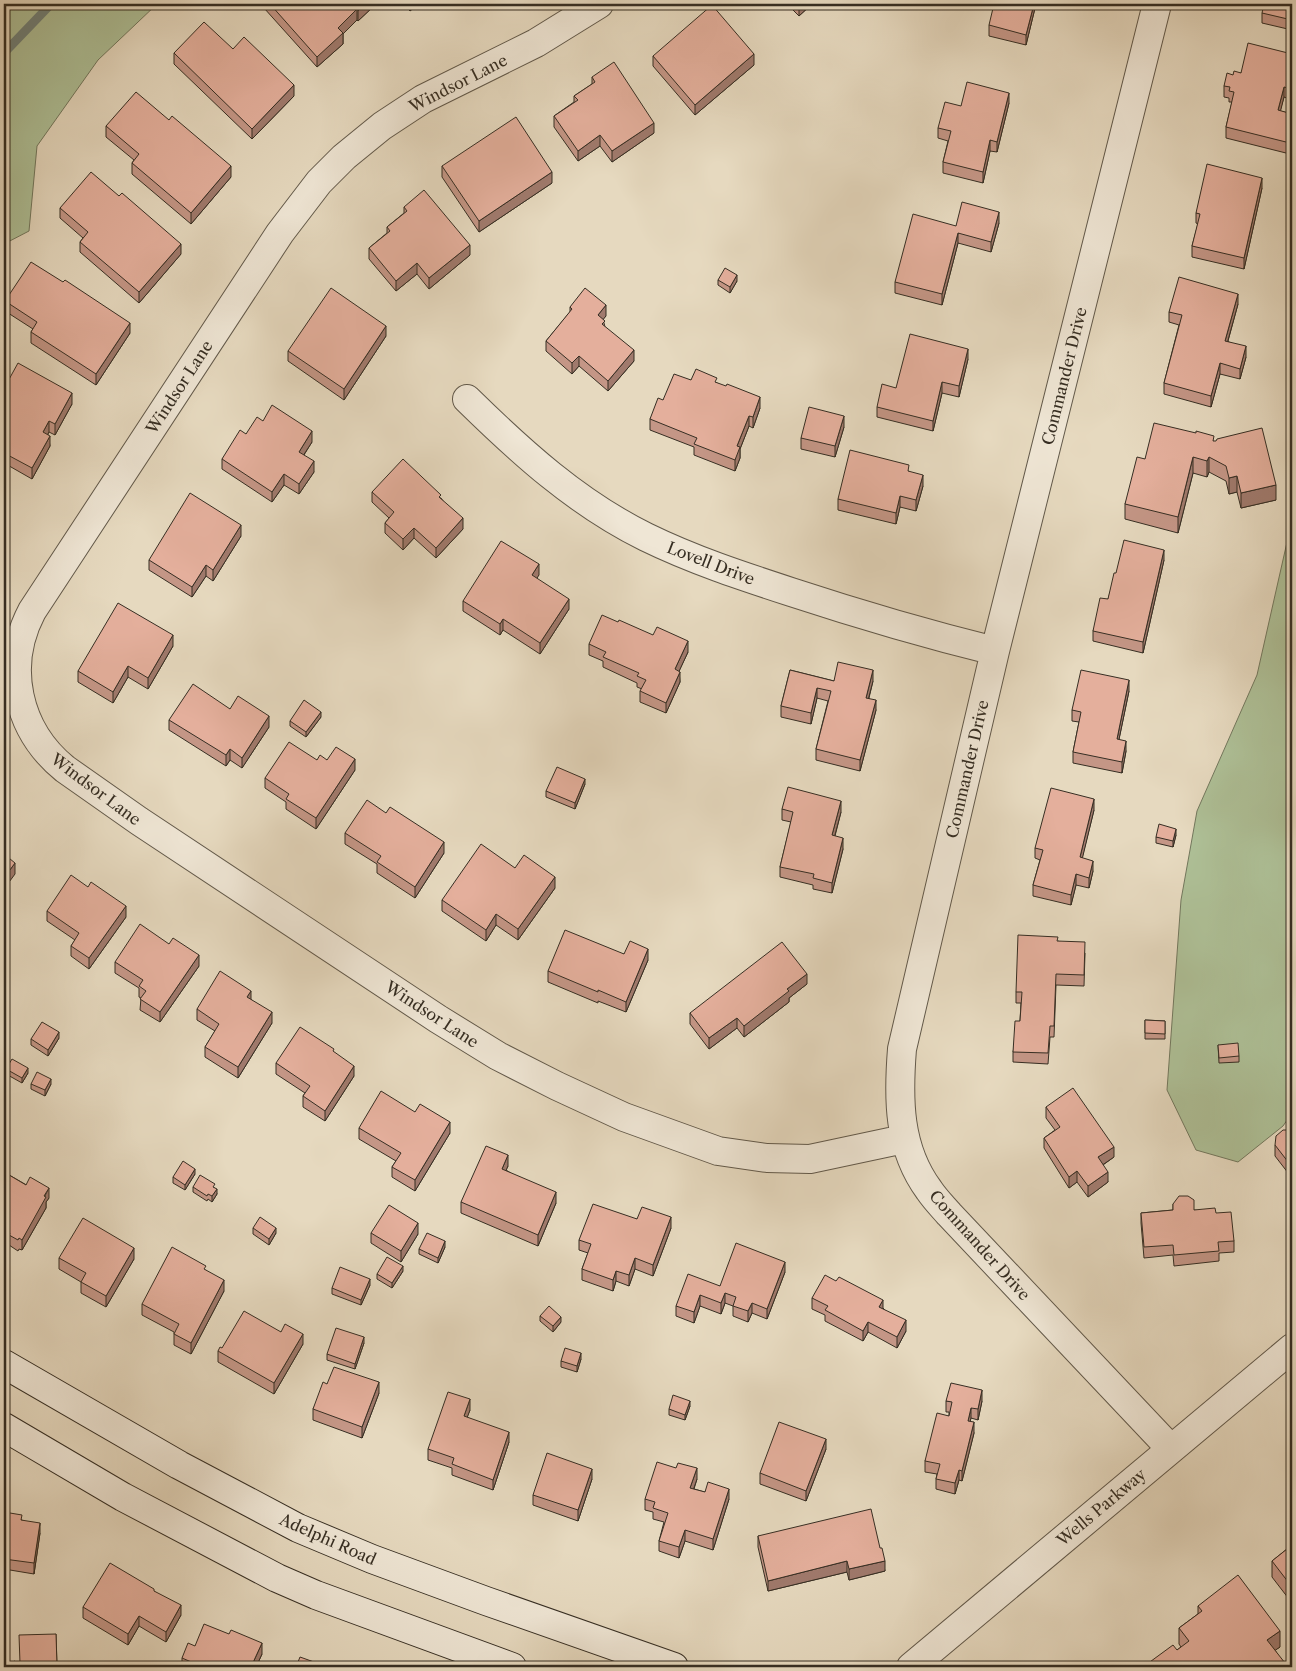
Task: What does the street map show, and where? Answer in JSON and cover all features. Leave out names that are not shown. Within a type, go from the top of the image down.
[{"type":"street","name":"Windsor Lane","points":[[599,4],[536,43],[403,111],[344,157],[319,182],[280,233],[32,611],[21,638],[17,656],[17,674],[22,703],[32,731],[38,741],[65,769],[139,821],[438,1019],[498,1056],[557,1086],[624,1117],[718,1152],[798,1160],[825,1156],[904,1138]]},
{"type":"street","name":"Commander Drive","points":[[1157,4],[995,651],[902,1049],[899,1085],[900,1112],[904,1138],[914,1164],[925,1184],[949,1214],[1170,1449]]},
{"type":"street","name":"Lovell Drive","points":[[466,399],[540,467],[604,513],[645,536],[740,576],[914,631],[995,651]]},
{"type":"street","name":"Wells Parkway","points":[[911,1667],[1292,1348]]},
{"type":"street","name":"Adelphi Road","points":[[4,1364],[179,1465],[298,1528],[372,1559],[674,1667]]},
{"type":"street","points":[[4,1428],[123,1497],[277,1578],[316,1596],[512,1667]]},
{"type":"green space","points":[[4,4],[157,4],[98,60],[37,146],[29,231],[4,244]]},
{"type":"green space","points":[[1292,520],[1292,1113],[1283,1126],[1238,1162],[1196,1150],[1167,1090],[1181,900],[1197,811],[1257,675]]},
{"type":"building","points":[[270,4],[365,4],[358,11],[357,9],[338,28],[343,33],[317,57]]},
{"type":"building","points":[[994,4],[1034,4],[1026,35],[989,25]]},
{"type":"building","points":[[1264,4],[1292,4],[1292,20],[1262,13]]},
{"type":"building","points":[[712,5],[754,54],[695,105],[653,56]]},
{"type":"building","points":[[204,22],[233,49],[244,37],[294,85],[252,129],[174,53]]},
{"type":"building","points":[[1248,43],[1292,54],[1292,89],[1284,87],[1278,110],[1292,114],[1290,143],[1226,127],[1234,92],[1229,91],[1230,87],[1224,86],[1227,73],[1233,75],[1234,71],[1241,73]]},
{"type":"building","points":[[614,62],[654,123],[612,151],[600,135],[578,151],[554,116],[578,100],[574,96],[595,82],[592,77]]},
{"type":"building","points":[[967,82],[1009,93],[997,142],[990,140],[983,172],[943,162],[951,131],[938,128],[945,102],[961,106]]},
{"type":"building","points":[[136,92],[169,120],[172,116],[231,166],[191,213],[132,163],[139,154],[106,126]]},
{"type":"building","points":[[516,117],[552,172],[479,221],[442,166]]},
{"type":"building","points":[[1207,164],[1262,178],[1244,258],[1192,246],[1200,214],[1196,213]]},
{"type":"building","points":[[91,172],[119,196],[122,193],[181,244],[139,292],[80,242],[88,232],[60,208]]},
{"type":"building","points":[[424,190],[470,245],[429,278],[417,263],[396,281],[369,248],[390,231],[387,227],[407,211],[404,207]]},
{"type":"building","points":[[962,202],[999,212],[991,242],[958,233],[942,294],[895,282],[913,214],[956,226]]},
{"type":"building","points":[[31,262],[63,282],[65,280],[130,323],[96,374],[31,332],[37,322],[5,301]]},
{"type":"building","points":[[725,268],[737,275],[730,287],[718,280]]},
{"type":"building","points":[[1179,277],[1238,294],[1225,341],[1246,346],[1240,369],[1220,363],[1211,396],[1164,383],[1182,315],[1169,312]]},
{"type":"building","points":[[331,288],[386,326],[344,389],[288,351]]},
{"type":"building","points":[[585,288],[606,305],[598,315],[605,321],[602,324],[634,350],[608,381],[579,356],[572,363],[546,341],[572,309],[570,307]]},
{"type":"building","points":[[910,334],[968,349],[959,386],[942,382],[933,421],[877,407],[882,384],[896,388]]},
{"type":"building","points":[[18,363],[72,393],[55,424],[49,421],[43,432],[50,436],[32,468],[4,453],[4,381],[7,383]]},
{"type":"building","points":[[696,369],[717,378],[715,382],[726,386],[727,384],[760,397],[753,417],[749,416],[737,446],[740,447],[735,460],[694,444],[697,438],[650,419],[658,398],[663,400],[674,374],[691,380]]},
{"type":"building","points":[[272,405],[312,431],[299,452],[314,461],[299,484],[284,474],[272,492],[222,459],[240,430],[246,434],[257,417],[263,421]]},
{"type":"building","points":[[809,407],[844,416],[835,446],[801,438]]},
{"type":"building","points":[[1154,423],[1214,436],[1213,441],[1262,428],[1276,485],[1241,493],[1237,476],[1229,478],[1226,466],[1209,457],[1207,461],[1193,457],[1178,517],[1125,504],[1137,457],[1145,459]]},
{"type":"building","points":[[850,450],[909,465],[908,471],[923,475],[916,500],[900,496],[896,513],[838,499]]},
{"type":"building","points":[[403,459],[441,495],[439,497],[463,518],[436,548],[414,528],[403,539],[385,523],[394,512],[372,492]]},
{"type":"building","points":[[190,493],[241,525],[213,570],[206,565],[192,587],[149,560]]},
{"type":"building","points":[[1124,540],[1164,550],[1143,642],[1093,631],[1100,598],[1108,599]]},
{"type":"building","points":[[501,541],[539,564],[532,575],[569,599],[540,643],[503,619],[500,624],[463,601]]},
{"type":"building","points":[[118,603],[173,635],[148,678],[128,666],[113,692],[78,671]]},
{"type":"building","points":[[602,615],[618,622],[619,620],[653,635],[657,627],[688,641],[675,669],[680,672],[666,703],[640,691],[646,680],[637,676],[639,673],[603,657],[606,652],[589,644]]},
{"type":"building","points":[[838,662],[873,670],[866,698],[876,700],[860,760],[816,749],[831,691],[817,688],[811,713],[781,706],[790,670],[834,681]]},
{"type":"building","points":[[1081,670],[1129,680],[1117,739],[1126,741],[1122,762],[1073,752],[1081,712],[1072,710]]},
{"type":"building","points":[[193,684],[230,709],[238,696],[269,716],[242,758],[230,749],[226,755],[169,720]]},
{"type":"building","points":[[304,700],[321,712],[306,732],[290,721]]},
{"type":"building","points":[[289,742],[317,760],[320,755],[327,760],[336,747],[355,759],[316,818],[286,799],[289,794],[265,778]]},
{"type":"building","points":[[557,767],[585,779],[575,803],[546,791]]},
{"type":"building","points":[[788,787],[841,801],[832,835],[843,838],[832,883],[813,878],[814,874],[780,867],[793,812],[782,809]]},
{"type":"building","points":[[1051,788],[1094,799],[1080,857],[1093,861],[1089,878],[1076,874],[1071,895],[1033,885],[1043,850],[1035,848]]},
{"type":"building","points":[[367,800],[386,813],[390,807],[444,842],[415,887],[377,862],[381,856],[345,833]]},
{"type":"building","points":[[1159,824],[1176,829],[1173,841],[1156,837]]},
{"type":"building","points":[[481,844],[515,868],[524,855],[555,877],[518,929],[496,914],[486,930],[442,900]]},
{"type":"building","points":[[4,854],[15,863],[4,878]]},
{"type":"building","points":[[71,875],[88,887],[91,882],[126,906],[89,958],[71,946],[79,933],[47,911]]},
{"type":"building","points":[[140,924],[169,944],[173,938],[199,955],[160,1012],[140,999],[146,991],[139,986],[143,980],[115,962]]},
{"type":"building","points":[[565,930],[624,954],[630,941],[648,949],[626,1002],[548,971]]},
{"type":"building","points":[[1018,935],[1058,937],[1057,941],[1085,942],[1084,975],[1056,974],[1054,1026],[1050,1026],[1048,1053],[1013,1052],[1015,1021],[1020,1021],[1022,992],[1016,992]]},
{"type":"building","points":[[782,942],[807,974],[787,989],[789,991],[744,1026],[737,1018],[709,1038],[690,1013]]},
{"type":"building","points":[[220,971],[251,991],[247,997],[272,1012],[238,1067],[205,1047],[219,1024],[197,1009]]},
{"type":"building","points":[[1145,1020],[1165,1021],[1165,1034],[1145,1033]]},
{"type":"building","points":[[42,1022],[59,1032],[48,1050],[31,1039]]},
{"type":"building","points":[[300,1027],[334,1049],[333,1051],[354,1066],[325,1111],[303,1096],[310,1086],[276,1063]]},
{"type":"building","points":[[1238,1043],[1239,1056],[1219,1058],[1218,1045]]},
{"type":"building","points":[[12,1059],[28,1068],[22,1078],[6,1069]]},
{"type":"building","points":[[37,1072],[51,1079],[45,1090],[31,1084]]},
{"type":"building","points":[[1073,1088],[1114,1147],[1098,1157],[1108,1172],[1088,1186],[1077,1171],[1069,1177],[1044,1138],[1060,1127],[1046,1107]]},
{"type":"building","points":[[381,1091],[415,1112],[420,1104],[450,1122],[415,1180],[392,1167],[401,1153],[359,1128]]},
{"type":"building","points":[[1283,1130],[1292,1130],[1292,1167],[1275,1145],[1276,1136]]},
{"type":"building","points":[[486,1146],[508,1155],[502,1169],[556,1192],[538,1235],[461,1202]]},
{"type":"building","points":[[183,1161],[195,1169],[185,1185],[173,1177]]},
{"type":"building","points":[[4,1172],[26,1185],[30,1177],[49,1188],[22,1240],[9,1235],[10,1233],[4,1229]]},
{"type":"building","points":[[200,1175],[215,1184],[213,1187],[217,1189],[212,1196],[208,1194],[207,1196],[193,1187]]},
{"type":"building","points":[[1179,1196],[1188,1196],[1194,1200],[1194,1210],[1215,1208],[1216,1213],[1231,1212],[1234,1241],[1218,1242],[1219,1251],[1174,1255],[1173,1245],[1144,1247],[1141,1213],[1173,1210],[1173,1204]]},
{"type":"building","points":[[593,1204],[637,1219],[642,1207],[671,1217],[653,1265],[635,1258],[629,1275],[616,1271],[613,1280],[582,1269],[591,1244],[579,1240]]},
{"type":"building","points":[[389,1205],[418,1223],[401,1251],[371,1233]]},
{"type":"building","points":[[260,1217],[276,1228],[269,1239],[253,1228]]},
{"type":"building","points":[[83,1218],[134,1248],[106,1296],[81,1282],[86,1273],[59,1258]]},
{"type":"building","points":[[427,1233],[445,1241],[438,1258],[419,1249]]},
{"type":"building","points":[[736,1243],[785,1262],[767,1309],[752,1303],[748,1311],[733,1306],[736,1297],[725,1293],[721,1303],[700,1295],[694,1312],[676,1306],[688,1274],[720,1286]]},
{"type":"building","points":[[172,1247],[206,1266],[204,1269],[224,1280],[191,1343],[174,1334],[179,1324],[142,1304]]},
{"type":"building","points":[[387,1257],[403,1266],[392,1283],[377,1274]]},
{"type":"building","points":[[340,1267],[370,1279],[361,1300],[332,1288]]},
{"type":"building","points":[[825,1275],[836,1281],[839,1277],[883,1300],[879,1307],[906,1320],[897,1337],[868,1322],[863,1331],[825,1310],[828,1306],[812,1298]]},
{"type":"building","points":[[549,1306],[561,1317],[553,1326],[540,1316]]},
{"type":"building","points":[[244,1311],[281,1332],[285,1324],[303,1334],[274,1383],[218,1351],[220,1347],[222,1348]]},
{"type":"building","points":[[336,1328],[364,1337],[355,1364],[327,1354]]},
{"type":"building","points":[[565,1348],[581,1353],[577,1366],[561,1361]]},
{"type":"building","points":[[334,1367],[379,1382],[362,1427],[313,1409],[323,1382],[327,1384]]},
{"type":"building","points":[[951,1383],[982,1390],[978,1409],[971,1408],[968,1421],[974,1422],[962,1471],[959,1470],[955,1483],[936,1479],[940,1464],[925,1461],[937,1413],[949,1416],[952,1402],[946,1401]]},
{"type":"building","points":[[448,1392],[470,1399],[464,1416],[509,1432],[493,1480],[452,1464],[454,1458],[428,1449]]},
{"type":"building","points":[[673,1395],[690,1401],[685,1415],[669,1409]]},
{"type":"building","points":[[779,1422],[826,1439],[806,1491],[760,1473]]},
{"type":"building","points":[[547,1453],[592,1469],[578,1510],[533,1495]]},
{"type":"building","points":[[657,1462],[676,1468],[678,1463],[697,1468],[690,1488],[705,1492],[708,1482],[729,1489],[713,1539],[685,1530],[679,1547],[659,1541],[668,1513],[653,1508],[655,1502],[645,1499]]},
{"type":"building","points":[[871,1509],[885,1561],[849,1569],[847,1561],[768,1581],[758,1536]]},
{"type":"building","points":[[4,1512],[22,1515],[21,1520],[40,1523],[34,1563],[4,1559]]},
{"type":"building","points":[[1292,1545],[1292,1587],[1272,1561]]},
{"type":"building","points":[[110,1563],[154,1589],[154,1591],[181,1605],[166,1632],[139,1616],[128,1634],[83,1607]]},
{"type":"building","points":[[1238,1575],[1280,1631],[1267,1640],[1285,1663],[1279,1667],[1143,1667],[1173,1645],[1177,1650],[1189,1641],[1179,1628],[1202,1611],[1198,1606]]},
{"type":"building","points":[[204,1624],[229,1634],[231,1630],[262,1643],[251,1667],[203,1667],[182,1658],[188,1643],[195,1646]]},
{"type":"building","points":[[56,1634],[57,1665],[4,1667],[4,1665],[15,1661],[16,1665],[20,1663],[19,1635]]},
{"type":"building","points":[[300,1657],[328,1667],[296,1667]]},
{"type":"waterway","points":[[4,53],[51,4]]}]
